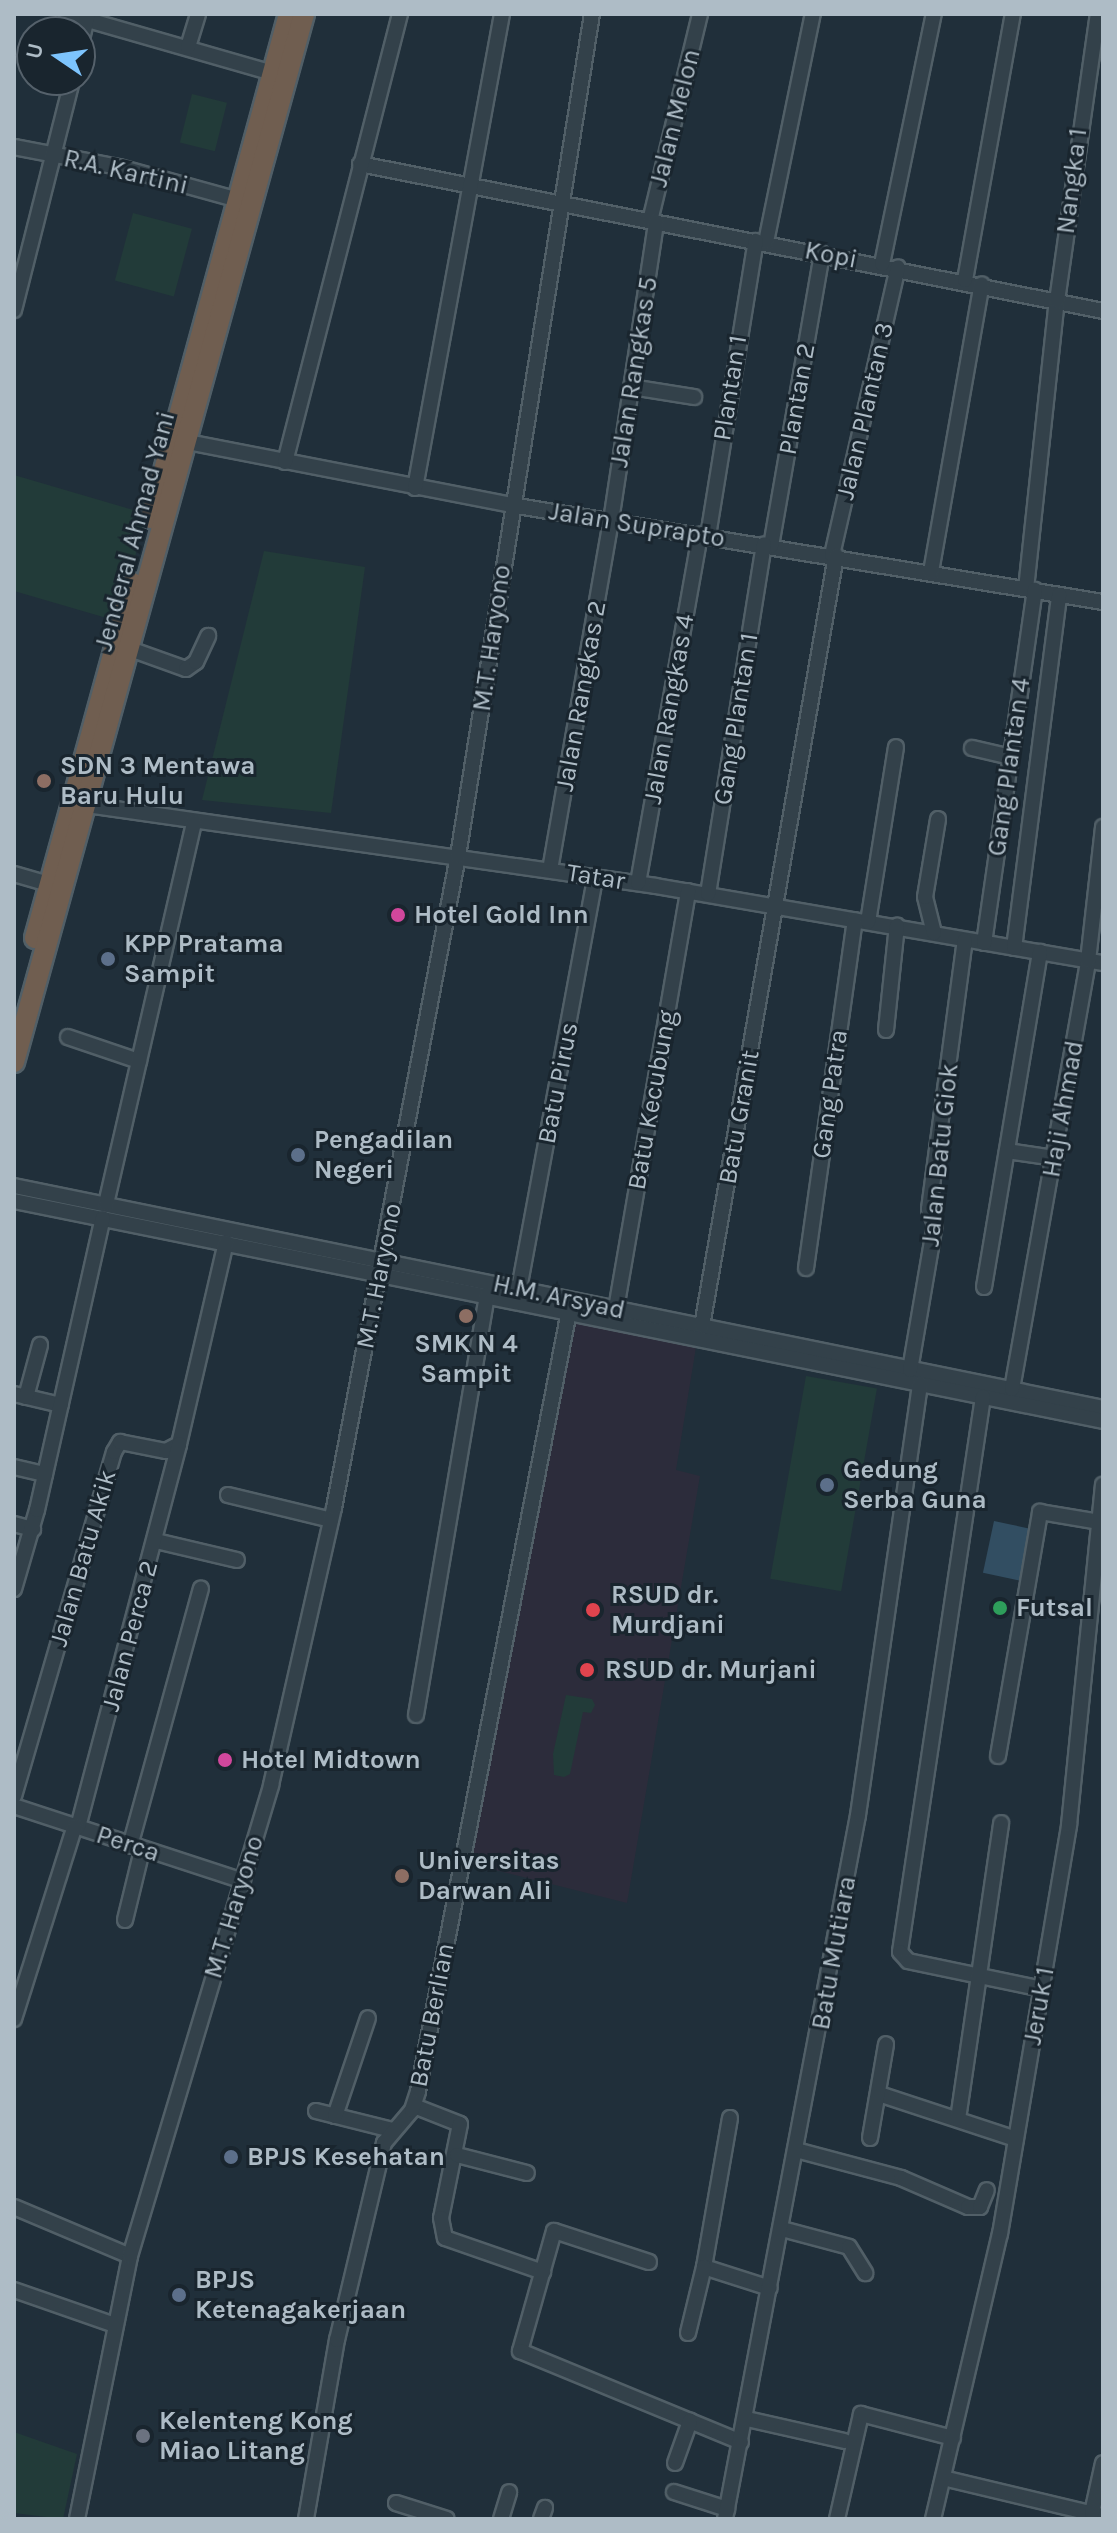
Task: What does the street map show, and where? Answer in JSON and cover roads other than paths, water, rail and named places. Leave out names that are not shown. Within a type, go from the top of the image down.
[{"type":"highway","name":"Jenderal Ahmad Yani","points":[[14,1062],[130,649],[238,200],[289,14]]},
{"type":"highway","name":"Jenderal Ahmad Yani","points":[[14,1011],[304,14]]},
{"type":"street","points":[[188,47],[198,14]]},
{"type":"street","points":[[415,488],[473,190],[502,14]]},
{"type":"street","name":"M.T. Haryono","points":[[77,2519],[130,2256],[281,1746],[331,1520],[458,856],[558,207],[592,14]]},
{"type":"street","name":"Jalan Melon","points":[[653,222],[700,14]]},
{"type":"street","name":"Plantan 1","points":[[704,535],[761,242],[813,14]]},
{"type":"street","points":[[882,264],[934,14]]},
{"type":"street","points":[[965,280],[1013,14]]},
{"type":"street","name":"Nangka 1","points":[[1030,590],[1057,301],[1098,14]]},
{"type":"street","points":[[285,462],[395,15]]},
{"type":"street","points":[[96,19],[273,73]]},
{"type":"street","points":[[14,310],[68,96]]},
{"type":"street","name":"R.A. Kartini","points":[[14,147],[131,170],[238,200]]},
{"type":"street","name":"Kopi","points":[[360,164],[558,207],[898,267],[1103,311]]},
{"type":"street","name":"Jalan Rangkas 5","points":[[611,521],[653,222]]},
{"type":"street","name":"Plantan 2","points":[[767,545],[822,253]]},
{"type":"street","name":"Jalan Plantan 3","points":[[776,907],[834,556],[898,267]]},
{"type":"street","points":[[931,572],[982,284]]},
{"type":"street","points":[[631,387],[694,397]]},
{"type":"street","name":"Jalan Suprapto","points":[[180,440],[511,505],[1103,602]]},
{"type":"street","name":"Jalan Rangkas 2","points":[[550,870],[611,521]]},
{"type":"street","name":"Jalan Rangkas 4","points":[[638,883],[704,535]]},
{"type":"street","name":"Gang Plantan 1","points":[[708,894],[767,545]]},
{"type":"street","name":"Gang Plantan 4","points":[[984,943],[1030,590]]},
{"type":"street","points":[[1014,948],[1059,595]]},
{"type":"street","points":[[130,649],[186,669],[196,662],[208,636]]},
{"type":"street","name":"Gang Patra","points":[[806,1268],[861,921],[896,747]]},
{"type":"street","points":[[972,748],[1010,757]]},
{"type":"street","name":"Tatar","points":[[87,805],[638,883],[1096,962]]},
{"type":"street","points":[[934,933],[925,897],[938,819]]},
{"type":"street","points":[[14,1589],[33,1529],[194,822]]},
{"type":"street","name":"Haji Ahmad","points":[[1012,1389],[1096,962],[1103,827]]},
{"type":"street","points":[[14,874],[49,884]]},
{"type":"street","name":"Batu Pirus","points":[[519,1289],[595,877]]},
{"type":"street","name":"Batu Kecubung","points":[[616,1309],[688,891]]},
{"type":"street","name":"Batu Granit","points":[[702,1326],[776,907]]},
{"type":"street","points":[[886,1030],[897,926]]},
{"type":"street","name":"Jalan Batu Giok","points":[[910,1370],[935,1224],[929,1209],[965,940]]},
{"type":"street","points":[[984,1287],[1040,952]]},
{"type":"street","points":[[68,1037],[139,1061]]},
{"type":"street","points":[[1007,1151],[1055,1158]]},
{"type":"street","name":"H.M. Arsyad","points":[[14,1186],[104,1211],[382,1266],[487,1295],[1103,1421]]},
{"type":"street","name":"H.M. Arsyad","points":[[14,1201],[104,1211]]},
{"type":"street","name":"H.M. Arsyad","points":[[201,1230],[226,1242],[519,1289],[1103,1408]]},
{"type":"street","points":[[179,1444],[226,1242]]},
{"type":"street","points":[[416,1715],[487,1295]]},
{"type":"street","name":"Batu Berlian","points":[[306,2519],[352,2271],[392,2130],[414,2106],[569,1311]]},
{"type":"street","points":[[40,1345],[20,1395],[61,1405]]},
{"type":"street","name":"Batu Mutiara","points":[[726,2514],[747,2419],[865,1777],[920,1383]]},
{"type":"street","points":[[983,1397],[900,1952],[908,1961],[1042,1989]]},
{"type":"street","name":"Jalan Perca 2","points":[[14,2019],[77,1827],[156,1541],[179,1444]]},
{"type":"street","name":"Jalan Batu Akik","points":[[14,1796],[117,1445],[166,1451],[179,1444]]},
{"type":"street","points":[[14,1467],[45,1474]]},
{"type":"street","name":"Jeruk 1","points":[[933,2519],[1016,2139],[1042,1989],[1072,1804],[1103,1485]]},
{"type":"street","points":[[228,1495],[331,1520]]},
{"type":"street","points":[[998,1756],[1040,1512],[1100,1522]]},
{"type":"street","points":[[14,1524],[33,1529]]},
{"type":"street","points":[[156,1541],[237,1560]]},
{"type":"street","points":[[125,1920],[136,1848],[201,1589]]},
{"type":"street","name":"Perca","points":[[14,1806],[243,1881]]},
{"type":"street","points":[[958,2119],[982,1977],[1001,1823]]},
{"type":"street","points":[[335,2116],[368,2018]]},
{"type":"street","points":[[870,2138],[886,2044]]},
{"type":"street","points":[[879,2094],[1016,2139]]},
{"type":"street","points":[[414,2106],[457,2119],[457,2155],[441,2218],[445,2238],[543,2272]]},
{"type":"street","points":[[316,2111],[392,2130]]},
{"type":"street","points":[[688,2333],[704,2267],[730,2118]]},
{"type":"street","points":[[796,2150],[901,2178],[968,2207],[980,2207],[987,2190]]},
{"type":"street","points":[[457,2155],[527,2173]]},
{"type":"street","points":[[14,2207],[130,2256]]},
{"type":"street","points":[[782,2229],[849,2247],[859,2257],[865,2273]]},
{"type":"street","points":[[649,2262],[557,2230],[551,2235],[520,2351],[741,2442]]},
{"type":"street","points":[[704,2267],[770,2288]]},
{"type":"street","points":[[14,2290],[115,2325]]},
{"type":"street","points":[[837,2519],[861,2414],[953,2438]]},
{"type":"street","points":[[747,2419],[845,2441]]},
{"type":"street","points":[[675,2463],[690,2421]]},
{"type":"street","points":[[943,2478],[1098,2515],[1103,2463]]},
{"type":"street","points":[[501,2519],[509,2492]]},
{"type":"street","points":[[674,2492],[726,2514]]},
{"type":"street","points":[[396,2503],[447,2519]]},
{"type":"place","name":"SDN 3 Mentawa Baru Hulu","points":[[44,781]]},
{"type":"place","name":"Hotel Gold Inn","points":[[398,915]]},
{"type":"place","name":"KPP Pratama Sampit","points":[[108,959]]},
{"type":"place","name":"Pengadilan Negeri","points":[[298,1155]]},
{"type":"place","name":"SMK N 4 Sampit","points":[[466,1316]]},
{"type":"place","name":"Gedung Serba Guna","points":[[827,1485]]},
{"type":"place","name":"Futsal","points":[[1000,1608]]},
{"type":"place","name":"RSUD dr. Murdjani","points":[[593,1610]]},
{"type":"place","name":"RSUD dr. Murjani","points":[[587,1670]]},
{"type":"place","name":"Hotel Midtown","points":[[225,1760]]},
{"type":"place","name":"Universitas Darwan Ali","points":[[402,1876]]},
{"type":"place","name":"BPJS Kesehatan","points":[[231,2157]]},
{"type":"place","name":"BPJS Ketenagakerjaan","points":[[179,2295]]},
{"type":"place","name":"Kelenteng Kong Miao Litang","points":[[143,2436]]}]
